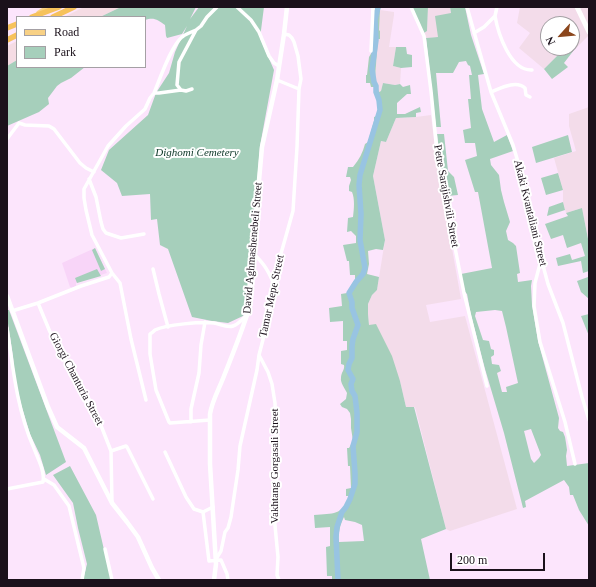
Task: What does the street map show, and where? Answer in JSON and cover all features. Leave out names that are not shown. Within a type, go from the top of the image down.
[{"type":"highway","points":[[33,16],[59,7]]},
{"type":"highway","points":[[55,16],[74,7]]},
{"type":"highway","points":[[7,40],[16,36]]},
{"type":"main road","points":[[33,16],[49,7]]},
{"type":"main road","points":[[577,7],[589,32]]},
{"type":"street","points":[[146,400],[120,283],[112,273],[96,242],[88,222],[84,189],[108,146],[126,126],[145,109],[176,45],[182,37],[201,26],[207,17],[217,7]]},
{"type":"street","points":[[237,7],[251,20],[259,32],[271,60],[279,66]]},
{"type":"street","name":"David Aghmashenebeli Street","points":[[214,580],[215,560],[210,464],[211,408],[239,340],[247,315],[262,147],[277,80],[287,7]]},
{"type":"street","points":[[371,51],[373,7]]},
{"type":"street","name":"Petre Sarajishvili Street","points":[[410,7],[424,36],[438,162],[464,292],[487,386]]},
{"type":"street","name":"Akaki Kvantaliani Street","points":[[467,7],[490,92],[513,145],[548,284],[563,323],[589,420]]},
{"type":"street","points":[[474,33],[484,27],[495,16],[498,7]]},
{"type":"street","points":[[495,16],[497,28],[510,56],[518,65],[532,70]]},
{"type":"street","points":[[181,90],[178,85],[179,62],[196,30]]},
{"type":"street","name":"Tamar Mepe Street","points":[[215,560],[221,551],[225,532],[228,528],[231,517],[240,446],[267,324],[273,282],[293,211],[299,89],[301,79],[298,56],[292,38],[289,35],[284,34]]},
{"type":"street","points":[[277,80],[299,89]]},
{"type":"street","points":[[490,92],[515,84],[522,84],[526,88],[526,95],[530,97]]},
{"type":"street","points":[[154,93],[181,90],[186,91],[192,89]]},
{"type":"street","points":[[7,139],[19,122],[25,125],[49,126],[54,129],[80,163],[94,172]]},
{"type":"street","points":[[90,179],[96,197],[100,222],[103,230],[110,235],[121,238],[144,234]]},
{"type":"street","points":[[253,253],[264,264],[273,282]]},
{"type":"street","points":[[541,258],[535,284],[534,306],[540,342],[565,422],[575,464]]},
{"type":"street","points":[[153,269],[168,327]]},
{"type":"street","points":[[12,311],[109,277],[112,273]]},
{"type":"street","points":[[7,296],[48,407],[57,426],[84,448],[112,503],[138,537],[159,580]]},
{"type":"street","name":"Giorgi Chanturia Street","points":[[38,303],[64,360],[89,399],[111,451],[112,503]]},
{"type":"street","points":[[210,420],[169,423],[156,390],[150,354],[150,334],[156,330],[168,327],[205,322],[231,327],[240,322],[247,315]]},
{"type":"street","points":[[191,422],[191,409],[199,374],[201,345],[205,322]]},
{"type":"street","points":[[7,328],[16,391],[26,431],[41,466],[44,479],[54,485],[69,506],[84,568],[82,580]]},
{"type":"street","name":"Vakhtang Gorgasali Street","points":[[259,355],[268,372],[272,384],[275,403],[276,483],[274,515],[278,556],[277,575],[279,580]]},
{"type":"street","points":[[111,451],[125,446],[127,447],[153,498]]},
{"type":"street","points":[[165,452],[186,497],[194,509],[203,512],[212,508]]},
{"type":"street","points":[[7,489],[43,482],[44,479]]},
{"type":"street","points":[[203,512],[209,561],[221,560],[228,580]]},
{"type":"street","points":[[104,549],[112,580]]},
{"type":"shaded area","points":[[84,7],[121,7],[102,16],[66,16]]},
{"type":"shaded area","points":[[428,7],[450,7],[451,13],[438,37],[426,38],[424,33],[427,31]]},
{"type":"shaded area","points":[[520,7],[575,7],[580,16],[540,16],[540,56],[557,56],[544,69],[519,48],[530,33],[517,23]]},
{"type":"shaded area","points":[[579,7],[589,7],[589,28]]},
{"type":"shaded area","points":[[380,10],[394,12],[389,47],[396,47],[393,66],[401,68],[400,84],[395,85],[383,83],[381,91],[379,92],[375,78],[380,31],[378,30]]},
{"type":"shaded area","points":[[580,17],[589,35],[580,44]]},
{"type":"shaded area","points":[[16,42],[16,61],[7,66],[7,46]]},
{"type":"shaded area","points":[[589,107],[589,244],[582,208],[566,213],[563,202],[563,190],[554,158],[576,151],[569,126],[569,114]]},
{"type":"shaded area","points":[[431,115],[437,164],[461,299],[426,305],[430,322],[465,316],[517,509],[450,531],[446,529],[415,407],[406,407],[400,381],[369,325],[368,314],[368,304],[372,295],[377,290],[385,240],[373,176],[381,141],[386,142],[396,118]]},
{"type":"shaded area","points":[[95,248],[107,273],[76,283],[76,286],[72,288],[70,287],[62,263]]},
{"type":"green space","name":"Dighomi Cemetery","points":[[121,7],[196,7],[190,19],[199,7],[264,7],[260,38],[274,70],[260,146],[246,308],[243,316],[228,323],[192,317],[168,249],[160,245],[157,219],[151,220],[150,194],[122,196],[117,183],[101,170],[109,150],[148,115],[156,93],[169,73],[175,52],[187,26],[182,34],[167,38],[165,25],[156,20],[146,20],[146,16],[102,16]]},
{"type":"green space","points":[[376,7],[381,7],[379,30],[380,39],[378,39],[375,78],[379,92],[381,91],[383,83],[395,85],[400,84],[403,87],[410,85],[411,94],[407,94],[397,103],[397,114],[405,114],[420,107],[421,112],[416,113],[416,117],[396,118],[386,142],[381,141],[373,176],[385,240],[383,250],[376,249],[368,251],[369,264],[367,274],[379,277],[377,290],[372,295],[368,304],[369,325],[376,324],[392,356],[406,407],[414,407],[446,529],[421,539],[430,580],[332,580],[332,576],[327,576],[326,547],[330,546],[330,527],[315,528],[314,515],[332,513],[340,510],[350,496],[346,496],[346,489],[351,488],[347,448],[349,448],[353,441],[351,419],[350,413],[340,404],[346,399],[347,393],[341,380],[344,365],[341,364],[341,351],[347,350],[347,341],[343,341],[343,321],[330,322],[329,308],[342,306],[341,294],[347,293],[355,279],[355,275],[350,275],[349,261],[347,261],[343,245],[356,243],[356,236],[351,231],[347,232],[348,218],[353,217],[354,198],[352,192],[349,191],[351,180],[350,177],[346,177],[348,167],[353,167],[365,144],[368,142],[374,117],[377,116],[378,112],[378,104],[374,87],[371,87],[370,83],[366,83],[369,57],[372,52]],"holes":[[[344,517],[345,520],[362,525],[364,541],[339,542],[341,523]]]},
{"type":"green space","points":[[412,7],[428,7],[427,31],[424,33]]},
{"type":"green space","points":[[450,7],[465,7],[471,35],[484,74],[478,75],[482,109],[494,142],[507,135],[513,151],[490,159],[491,165],[499,175],[501,190],[510,222],[506,231],[508,240],[516,246],[520,273],[517,274],[518,282],[532,280],[532,305],[538,341],[559,418],[558,428],[563,432],[565,437],[567,466],[589,463],[589,526],[579,510],[573,495],[570,495],[569,487],[564,480],[525,501],[526,507],[523,508],[504,433],[485,369],[461,274],[492,268],[478,192],[475,192],[465,160],[477,156],[475,143],[465,143],[463,130],[471,128],[468,99],[471,99],[469,75],[472,75],[470,66],[466,61],[459,62],[453,73],[436,73],[441,127],[436,127],[426,38],[438,37],[435,16],[451,13]],"holes":[[[495,310],[502,311],[518,383],[506,387],[507,392],[502,392],[497,373],[501,371],[499,365],[492,364],[491,357],[494,355],[494,350],[491,349],[489,341],[483,340],[475,316],[476,312]],[[531,429],[541,455],[534,463],[531,459],[524,431]]]},
{"type":"green space","points":[[396,47],[406,47],[407,54],[412,55],[412,67],[401,68],[393,66]]},
{"type":"green space","points":[[557,56],[569,56],[564,63],[568,67],[552,79],[544,69]]},
{"type":"green space","points":[[16,61],[16,68],[84,68],[57,86],[48,98],[49,104],[39,112],[7,126],[7,66]]},
{"type":"green space","points":[[437,134],[444,134],[448,171],[454,177],[458,195],[447,196],[443,182]]},
{"type":"green space","points":[[568,135],[572,152],[536,163],[532,147]]},
{"type":"green space","points":[[558,173],[563,190],[546,195],[541,178]]},
{"type":"green space","points":[[563,202],[565,210],[547,216],[549,207]]},
{"type":"green space","points":[[582,208],[589,244],[589,271],[583,273],[581,261],[558,266],[556,258],[570,254],[572,260],[585,256],[581,243],[567,248],[563,235],[551,239],[545,224],[568,216],[566,213]]},
{"type":"green space","points":[[95,248],[105,269],[101,271],[92,250]]},
{"type":"green space","points":[[97,269],[101,276],[77,283],[75,278]]},
{"type":"green space","points":[[588,277],[589,299],[581,292],[577,281]]},
{"type":"green space","points":[[7,310],[9,310],[66,462],[46,475],[40,455],[30,434],[21,404],[15,378]]},
{"type":"green space","points":[[589,314],[589,336],[581,316]]},
{"type":"green space","points":[[70,466],[96,515],[111,580],[83,580],[87,564],[73,503],[53,475]]},
{"type":"waterway","points":[[338,580],[337,527],[355,484],[353,446],[357,432],[357,413],[355,396],[352,391],[351,384],[353,379],[348,370],[352,358],[353,339],[358,325],[349,293],[363,274],[365,268],[360,240],[361,214],[359,185],[360,175],[380,110],[372,69],[376,40],[375,20],[378,7]]}]
